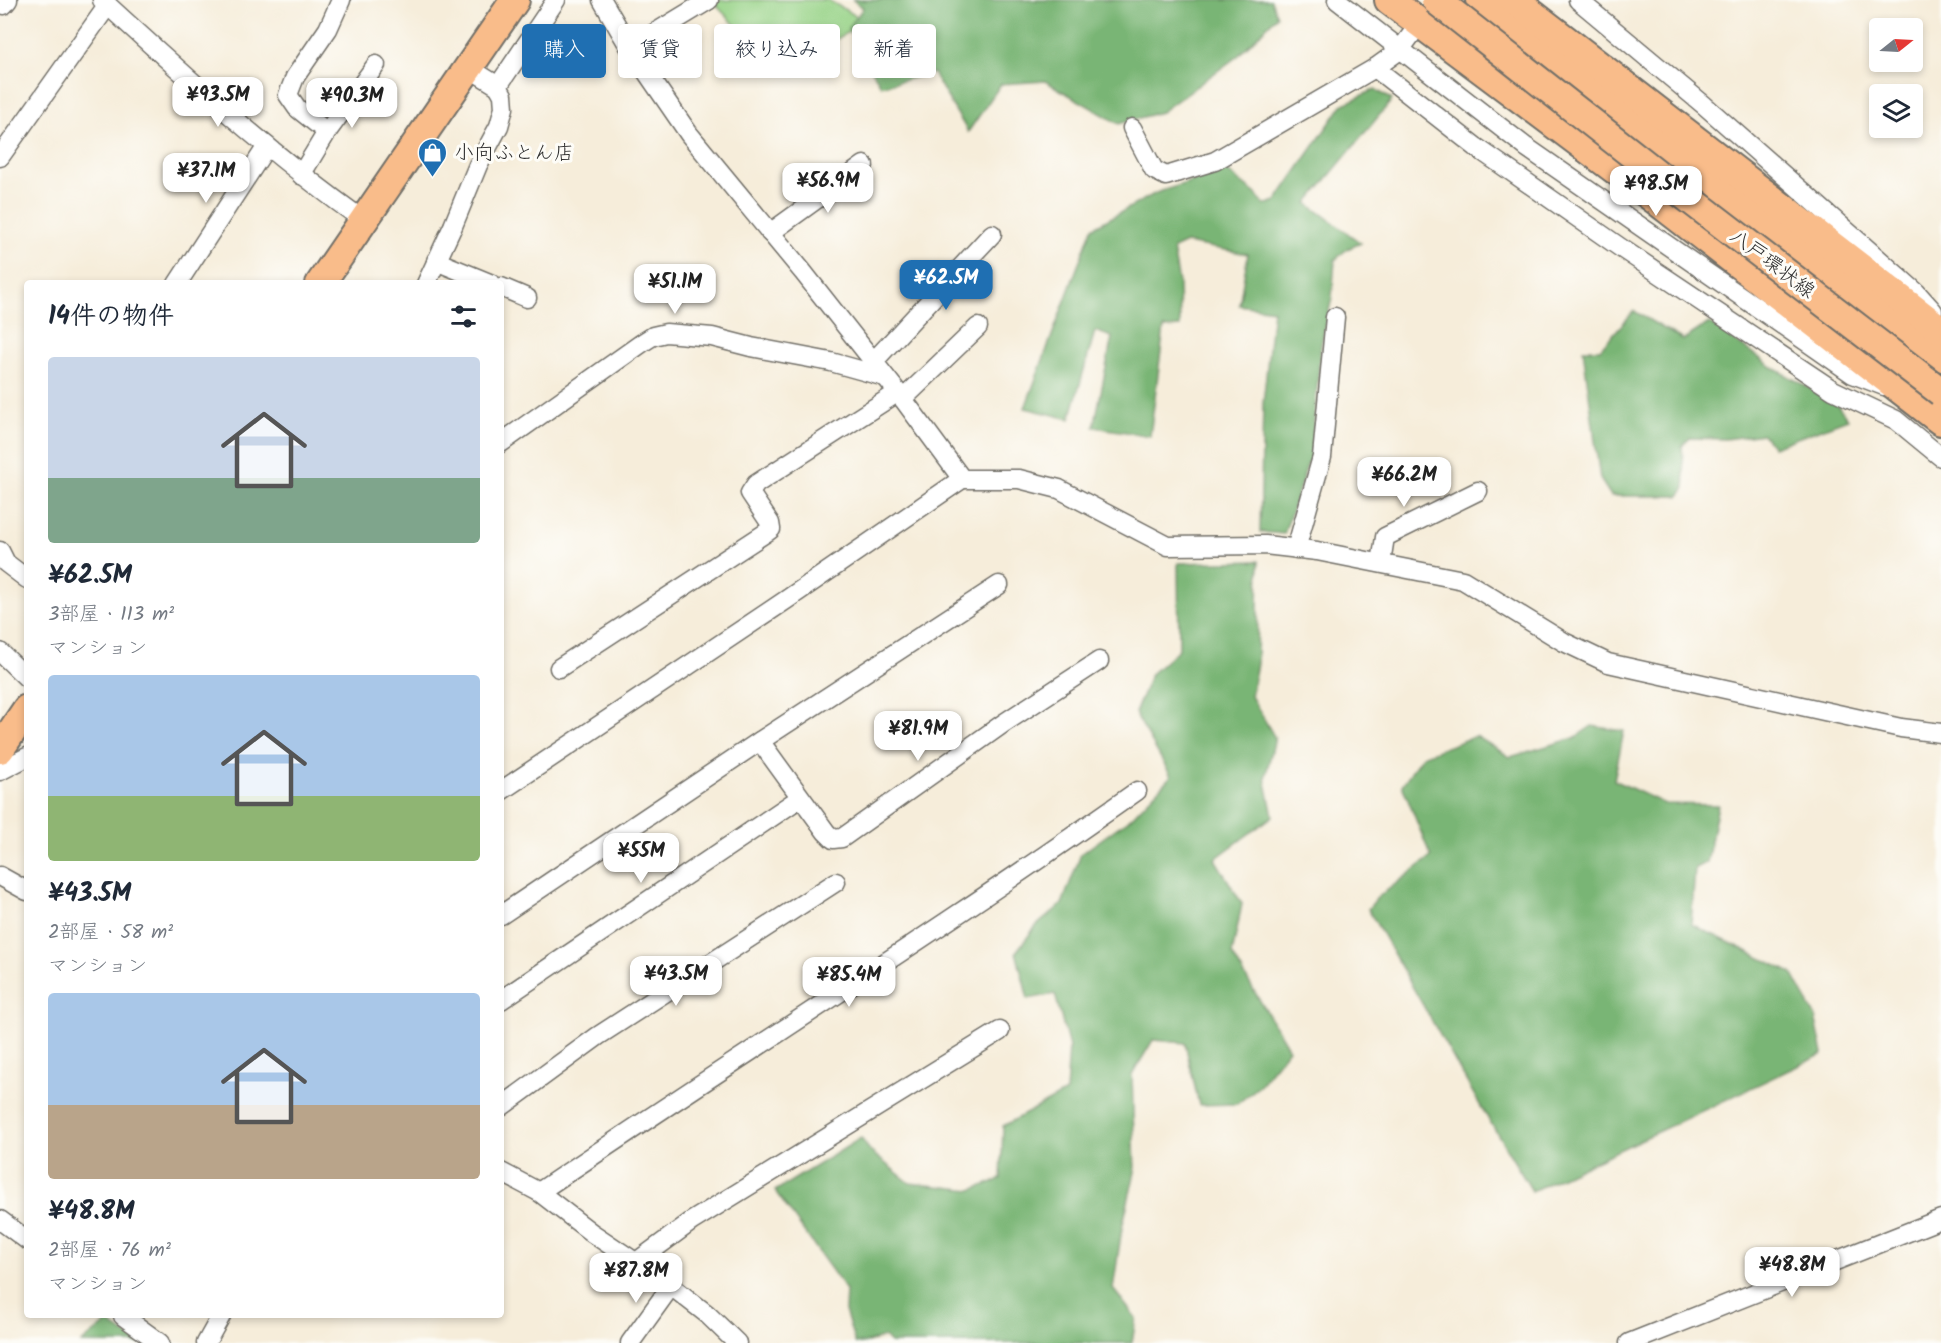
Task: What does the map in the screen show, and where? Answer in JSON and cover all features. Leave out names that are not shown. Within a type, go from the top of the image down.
[{"type":"main road","points":[[323,280],[515,0]]},
{"type":"main road","points":[[1389,0],[1666,208],[1941,421]]},
{"type":"main road","name":"八戸環状線","points":[[1436,0],[1941,392]]},
{"type":"main road","name":"八戸環状線","points":[[1480,0],[1941,357]]},
{"type":"main road","points":[[1514,0],[1941,330]]},
{"type":"main road","points":[[0,749],[24,713]]},
{"type":"street","points":[[327,132],[297,108],[288,95],[295,77],[328,29],[341,0]]},
{"type":"street","points":[[498,86],[555,0]]},
{"type":"street","points":[[602,0],[618,27]]},
{"type":"street","points":[[670,24],[710,0]]},
{"type":"street","points":[[1337,0],[1526,147],[1638,226],[1853,374],[1907,395]]},
{"type":"street","points":[[1578,0],[1704,105],[1916,292],[1941,320]]},
{"type":"street","points":[[0,157],[105,3],[196,86],[301,175],[363,220]]},
{"type":"street","points":[[1132,128],[1155,170],[1166,176],[1215,161],[1376,68],[1400,50],[1418,27]]},
{"type":"street","points":[[301,175],[327,132],[376,65]]},
{"type":"street","points":[[428,280],[478,165],[499,126],[504,108],[503,95],[498,86],[469,68]]},
{"type":"street","points":[[1376,68],[1476,147],[1621,248],[1833,390],[1896,420],[1941,457]]},
{"type":"street","points":[[651,78],[689,134],[885,377],[962,479]]},
{"type":"street","points":[[180,280],[267,146]]},
{"type":"street","points":[[770,233],[864,165]]},
{"type":"street","points":[[1621,248],[1638,226]]},
{"type":"street","points":[[873,362],[992,234]]},
{"type":"street","points":[[436,261],[482,280]]},
{"type":"street","points":[[504,288],[527,298]]},
{"type":"street","points":[[1296,549],[1322,457],[1335,317]]},
{"type":"street","points":[[559,668],[771,529],[770,523],[750,493],[756,484],[900,396],[978,327]]},
{"type":"street","points":[[504,441],[642,343],[653,336],[666,333],[712,337],[831,362],[885,377]]},
{"type":"street","points":[[504,788],[786,600],[962,479],[1019,479],[1059,489],[1168,546],[1265,545],[1381,563],[1463,580],[1564,642],[1608,663],[1901,728],[1941,733]]},
{"type":"street","points":[[1381,563],[1385,537],[1478,491]]},
{"type":"street","points":[[0,551],[6,563],[24,577]]},
{"type":"street","points":[[504,913],[760,741],[999,585]]},
{"type":"street","points":[[0,652],[24,675]]},
{"type":"street","points":[[760,741],[833,839],[842,838],[1004,723],[1099,661]]},
{"type":"street","points":[[0,771],[24,759]]},
{"type":"street","points":[[539,1192],[969,907],[1137,791]]},
{"type":"street","points":[[504,998],[801,798]]},
{"type":"street","points":[[0,876],[24,889]]},
{"type":"street","points":[[504,1105],[598,1036],[836,882]]},
{"type":"street","points":[[635,1263],[692,1221],[999,1031]]},
{"type":"street","points":[[504,1174],[539,1192],[592,1233],[671,1286],[707,1314],[737,1343]]},
{"type":"street","points":[[1629,1343],[1941,1219]]},
{"type":"street","points":[[0,1220],[24,1238]]},
{"type":"street","points":[[630,1343],[671,1286]]},
{"type":"street","points":[[126,1318],[160,1343]]},
{"type":"street","points":[[206,1343],[220,1318]]},
{"type":"green space","points":[[721,0],[828,0],[853,14],[863,23],[852,24],[852,30],[840,37],[840,24],[734,24],[715,4]]},
{"type":"green space","points":[[853,0],[1271,0],[1277,16],[1238,56],[1161,112],[1119,124],[1045,81],[1001,84],[968,132],[936,78],[936,24],[852,24],[852,35],[848,28],[863,8]]},
{"type":"green space","points":[[876,78],[913,78],[881,86]]},
{"type":"green space","points":[[1375,89],[1392,100],[1307,203],[1361,243],[1347,249],[1335,260],[1332,298],[1321,345],[1311,454],[1284,534],[1260,532],[1263,404],[1273,310],[1239,305],[1248,254],[1186,243],[1173,249],[1179,283],[1180,327],[1164,328],[1150,436],[1094,427],[1112,337],[1095,331],[1070,419],[1025,408],[1092,228],[1156,193],[1225,170],[1256,194],[1264,205],[1276,201],[1342,105]]},
{"type":"green space","points":[[1634,311],[1683,340],[1709,323],[1774,368],[1836,403],[1848,419],[1773,447],[1763,434],[1725,439],[1690,438],[1682,446],[1685,488],[1679,496],[1611,496],[1600,479],[1583,349],[1600,349]]},
{"type":"green space","points":[[1259,561],[1257,663],[1251,696],[1275,738],[1265,778],[1273,816],[1215,859],[1242,904],[1232,954],[1289,1049],[1258,1087],[1237,1104],[1199,1105],[1185,1043],[1153,1040],[1132,1075],[1135,1172],[1122,1228],[1113,1289],[1136,1318],[1132,1343],[890,1343],[884,1337],[864,1343],[855,1343],[845,1311],[846,1290],[775,1191],[861,1138],[870,1151],[910,1183],[972,1190],[1001,1179],[1003,1126],[1066,1092],[1069,1047],[1055,994],[1028,999],[1016,952],[1036,926],[1062,904],[1081,854],[1132,817],[1171,776],[1135,713],[1151,674],[1179,649],[1178,563]]},
{"type":"green space","points":[[1592,726],[1624,731],[1614,780],[1665,804],[1718,805],[1707,862],[1695,868],[1691,924],[1792,973],[1815,1016],[1823,1054],[1532,1191],[1368,909],[1377,898],[1431,857],[1402,785],[1422,756],[1476,736],[1510,757],[1574,738]]},
{"type":"green space","points":[[108,1322],[139,1343],[81,1343]]},
{"type":"place","name":"小向ふとん店","points":[[433,178]]}]
